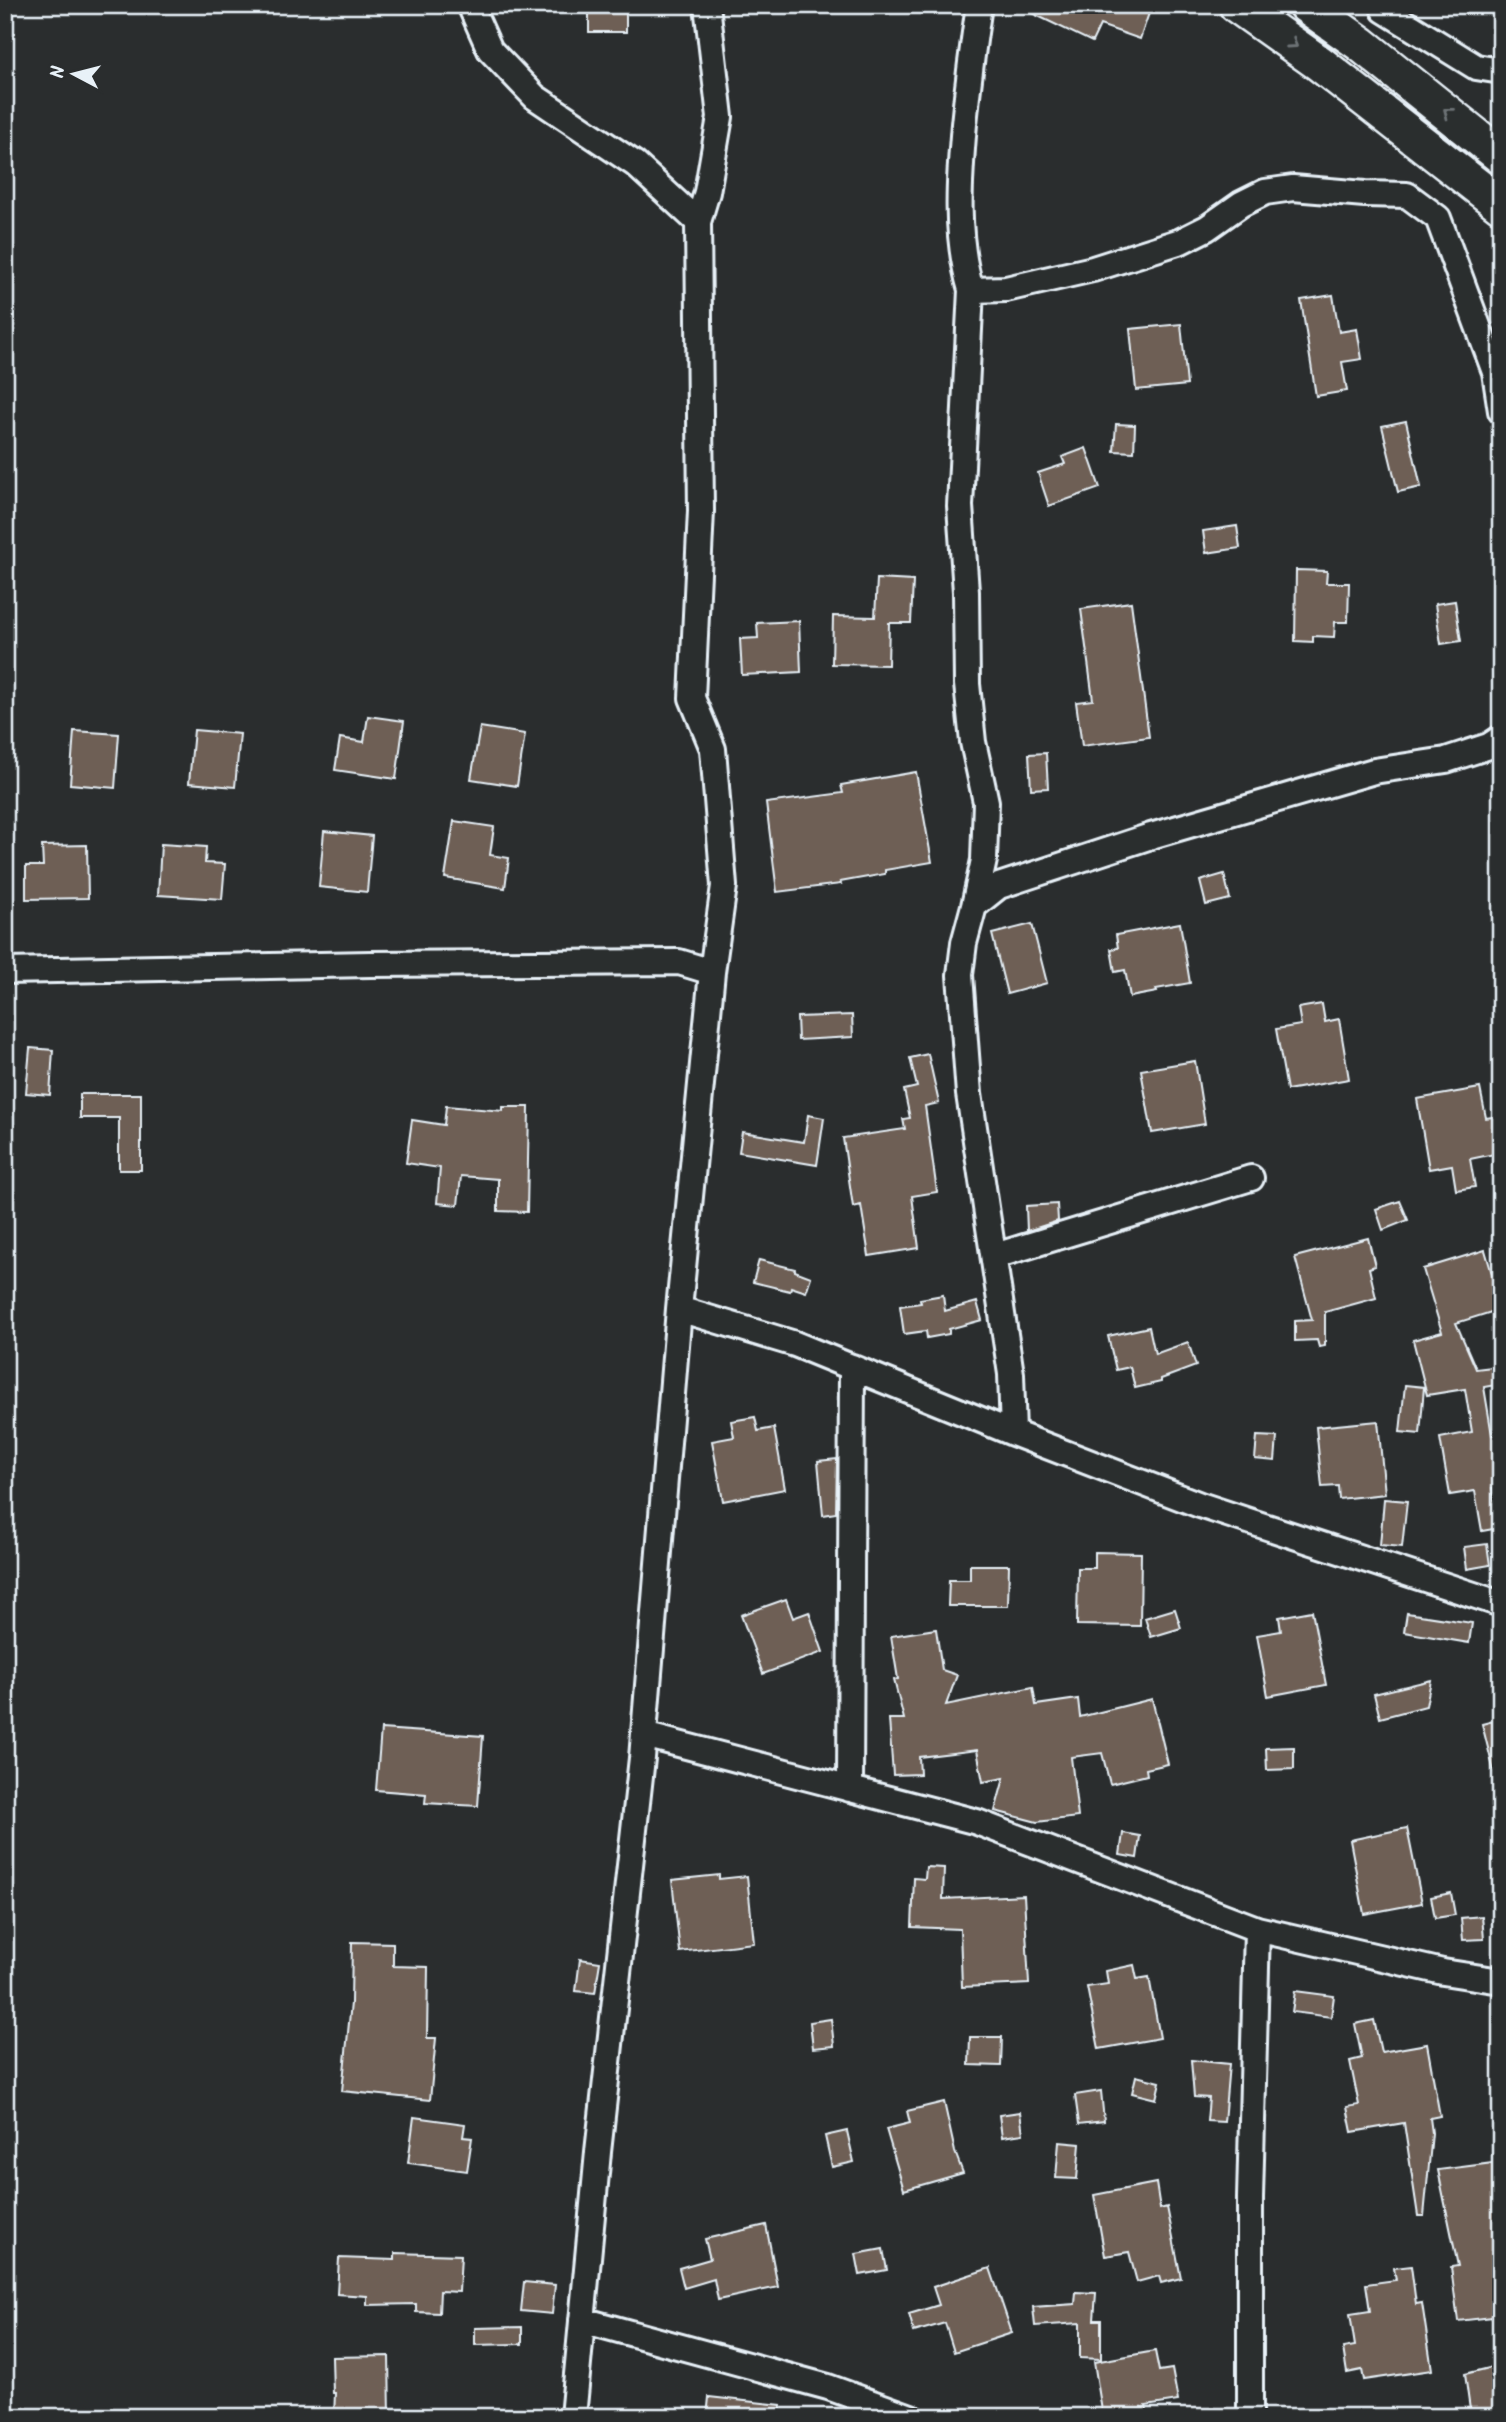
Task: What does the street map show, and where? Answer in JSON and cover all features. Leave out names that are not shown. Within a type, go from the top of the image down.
[{"type":"main road","points":[[1237,5],[1319,63],[1501,205]]},
{"type":"main road","points":[[1306,5],[1361,44],[1501,156]]},
{"type":"street","points":[[470,5],[490,50],[535,97],[635,164],[698,222]]},
{"type":"street","points":[[573,2417],[598,2152],[644,1735],[679,1309],[712,972],[724,886],[713,749],[692,698],[701,510],[698,222],[720,117],[707,5]]},
{"type":"street","points":[[979,5],[968,79],[959,176],[959,224],[963,262],[971,290],[960,506],[966,592],[967,684],[974,742],[986,802],[984,860],[964,943],[960,975],[970,1094],[1011,1374],[1013,1433]]},
{"type":"street","points":[[1361,44],[1384,7],[1476,67],[1501,71]]},
{"type":"street","points":[[971,290],[1006,289],[1093,269],[1181,241],[1265,192],[1293,188],[1407,195],[1438,218],[1495,372],[1501,411]]},
{"type":"street","points":[[974,906],[999,886],[1151,836],[1374,771],[1446,761],[1489,746],[1501,738]]},
{"type":"street","points":[[5,971],[370,964],[679,962],[712,972]]},
{"type":"street","points":[[995,1256],[1251,1178]]},
{"type":"street","points":[[679,1309],[795,1344],[1013,1433],[1200,1505],[1501,1604]]},
{"type":"street","points":[[850,1789],[852,1367]]},
{"type":"street","points":[[644,1735],[977,1822],[1257,1929],[1443,1972],[1501,1981]]},
{"type":"street","points":[[1251,2417],[1250,2198],[1257,1929]]},
{"type":"street","points":[[582,2320],[828,2387],[911,2417]]},
{"type":"building","points":[[589,5],[626,5],[626,32],[589,32]]},
{"type":"building","points":[[1015,5],[1127,5],[1149,13],[1140,39],[1100,25],[1092,42]]},
{"type":"building","points":[[1333,295],[1339,332],[1357,329],[1362,359],[1342,362],[1347,391],[1316,396],[1301,300]]},
{"type":"building","points":[[1181,324],[1187,385],[1136,390],[1130,329]]},
{"type":"building","points":[[1406,421],[1421,487],[1398,492],[1382,426]]},
{"type":"building","points":[[1116,424],[1135,425],[1134,452],[1114,451]]},
{"type":"building","points":[[1086,448],[1100,488],[1049,506],[1038,473],[1065,464],[1062,457]]},
{"type":"building","points":[[1237,526],[1240,548],[1206,553],[1203,531]]},
{"type":"building","points":[[1296,570],[1327,571],[1326,583],[1349,583],[1348,622],[1335,622],[1334,637],[1313,636],[1313,642],[1295,641]]},
{"type":"building","points":[[877,579],[913,581],[911,623],[889,623],[888,665],[832,664],[833,616],[875,617]]},
{"type":"building","points":[[1455,601],[1461,641],[1441,644],[1435,604]]},
{"type":"building","points":[[1131,602],[1149,737],[1082,746],[1076,702],[1093,700],[1081,609]]},
{"type":"building","points":[[799,621],[801,672],[742,675],[740,639],[758,638],[757,623]]},
{"type":"building","points":[[368,716],[404,721],[396,779],[335,770],[340,738],[364,742]]},
{"type":"building","points":[[480,727],[525,734],[517,786],[471,779]]},
{"type":"building","points":[[194,730],[240,734],[235,787],[189,783]]},
{"type":"building","points":[[74,731],[119,734],[115,788],[70,784]]},
{"type":"building","points":[[1046,753],[1048,788],[1031,789],[1029,754]]},
{"type":"building","points":[[916,772],[932,862],[885,870],[885,874],[840,882],[841,884],[777,892],[766,803],[843,793],[841,785]]},
{"type":"building","points":[[454,821],[494,827],[490,855],[509,858],[505,888],[445,878]]},
{"type":"building","points":[[324,831],[372,836],[367,892],[319,887]]},
{"type":"building","points":[[161,844],[206,847],[205,863],[225,864],[222,899],[158,895]]},
{"type":"building","points":[[87,845],[88,898],[26,899],[26,866],[43,866],[42,846]]},
{"type":"building","points":[[1224,874],[1230,899],[1206,905],[1200,881]]},
{"type":"building","points":[[1180,923],[1190,983],[1130,997],[1125,970],[1115,972],[1111,949],[1118,948],[1116,935]]},
{"type":"building","points":[[1032,924],[1047,983],[1007,994],[992,934]]},
{"type":"building","points":[[1322,1004],[1325,1022],[1339,1019],[1349,1079],[1287,1090],[1276,1029],[1301,1025],[1298,1008]]},
{"type":"building","points":[[852,1015],[853,1037],[798,1040],[797,1017]]},
{"type":"building","points":[[30,1048],[53,1050],[50,1095],[26,1093]]},
{"type":"building","points":[[928,1054],[939,1103],[925,1106],[937,1192],[912,1196],[919,1248],[869,1256],[861,1205],[853,1207],[843,1138],[905,1129],[903,1119],[910,1118],[904,1090],[917,1087],[910,1058]]},
{"type":"building","points":[[1195,1061],[1205,1124],[1152,1133],[1141,1070]]},
{"type":"building","points":[[1480,1088],[1486,1118],[1493,1117],[1499,1153],[1470,1159],[1475,1187],[1456,1190],[1452,1165],[1429,1169],[1417,1099]]},
{"type":"building","points":[[80,1094],[141,1094],[141,1170],[119,1170],[119,1118],[80,1118]]},
{"type":"building","points":[[446,1106],[503,1111],[503,1107],[529,1107],[527,1212],[498,1211],[498,1179],[461,1176],[458,1205],[437,1203],[440,1168],[406,1163],[412,1120],[444,1125]]},
{"type":"building","points":[[808,1115],[824,1118],[817,1165],[739,1152],[742,1132],[804,1142]]},
{"type":"building","points":[[1400,1201],[1408,1220],[1383,1230],[1376,1209]]},
{"type":"building","points":[[1057,1204],[1058,1221],[1027,1231],[1026,1206]]},
{"type":"building","points":[[1368,1238],[1375,1266],[1369,1268],[1376,1298],[1325,1312],[1325,1346],[1319,1347],[1317,1340],[1295,1341],[1295,1321],[1312,1320],[1295,1257]]},
{"type":"building","points":[[1485,1250],[1493,1277],[1501,1275],[1501,1309],[1456,1323],[1476,1369],[1501,1366],[1501,1384],[1484,1387],[1492,1435],[1501,1433],[1501,1486],[1492,1488],[1499,1528],[1482,1531],[1475,1491],[1450,1495],[1440,1438],[1472,1432],[1465,1389],[1427,1395],[1413,1340],[1442,1332],[1423,1269]]},
{"type":"building","points":[[759,1260],[795,1269],[811,1277],[806,1292],[791,1287],[790,1291],[753,1282]]},
{"type":"building","points":[[943,1295],[945,1311],[977,1302],[982,1320],[949,1329],[949,1334],[927,1338],[926,1331],[904,1334],[900,1306],[921,1303],[920,1299]]},
{"type":"building","points":[[1149,1327],[1155,1354],[1188,1342],[1196,1366],[1161,1379],[1161,1382],[1135,1388],[1130,1367],[1116,1370],[1108,1336]]},
{"type":"building","points":[[1405,1385],[1424,1387],[1420,1434],[1400,1432]]},
{"type":"building","points":[[755,1417],[758,1431],[774,1428],[785,1489],[723,1501],[712,1441],[734,1437],[731,1421]]},
{"type":"building","points":[[1378,1421],[1385,1494],[1339,1499],[1338,1486],[1322,1487],[1316,1427]]},
{"type":"building","points":[[1257,1436],[1277,1437],[1275,1461],[1255,1459]]},
{"type":"building","points":[[837,1459],[836,1513],[823,1515],[818,1461]]},
{"type":"building","points":[[1384,1499],[1407,1501],[1402,1547],[1380,1545]]},
{"type":"building","points":[[1487,1544],[1490,1565],[1467,1569],[1464,1547]]},
{"type":"building","points":[[1095,1552],[1141,1553],[1140,1626],[1077,1625],[1078,1568],[1095,1568]]},
{"type":"building","points":[[970,1565],[1009,1565],[1008,1606],[948,1606],[949,1580],[970,1580]]},
{"type":"building","points":[[786,1599],[793,1618],[809,1612],[823,1652],[763,1674],[741,1615]]},
{"type":"building","points":[[1175,1609],[1181,1628],[1151,1637],[1145,1618]]},
{"type":"building","points":[[1312,1611],[1326,1685],[1268,1696],[1257,1635],[1281,1631],[1279,1617]]},
{"type":"building","points":[[1407,1613],[1472,1623],[1469,1643],[1404,1632]]},
{"type":"building","points":[[936,1629],[942,1670],[957,1675],[946,1705],[1033,1687],[1036,1705],[1078,1699],[1080,1717],[1152,1699],[1168,1764],[1146,1769],[1147,1775],[1110,1784],[1102,1753],[1071,1757],[1078,1817],[1037,1822],[995,1811],[1004,1778],[983,1782],[977,1750],[919,1757],[920,1774],[893,1775],[889,1719],[904,1719],[894,1680],[898,1679],[891,1636]]},
{"type":"building","points":[[1431,1680],[1426,1706],[1380,1718],[1374,1694]]},
{"type":"building","points":[[1501,1719],[1501,1771],[1494,1772],[1482,1724]]},
{"type":"building","points":[[381,1729],[483,1736],[478,1806],[425,1803],[426,1794],[376,1790]]},
{"type":"building","points":[[1294,1747],[1294,1769],[1267,1770],[1266,1748]]},
{"type":"building","points":[[1407,1828],[1422,1903],[1364,1914],[1350,1840]]},
{"type":"building","points":[[1123,1833],[1140,1836],[1137,1858],[1120,1855]]},
{"type":"building","points":[[926,1867],[944,1868],[943,1899],[1024,1895],[1029,1984],[962,1987],[960,1929],[912,1927],[914,1878],[925,1879]]},
{"type":"building","points":[[719,1875],[719,1879],[747,1876],[754,1943],[680,1952],[672,1880]]},
{"type":"building","points":[[1451,1893],[1455,1915],[1435,1918],[1431,1897]]},
{"type":"building","points":[[1482,1916],[1484,1939],[1463,1940],[1461,1918]]},
{"type":"building","points":[[352,1942],[393,1943],[393,1966],[428,1967],[427,2038],[436,2038],[430,2100],[342,2091],[351,2003]]},
{"type":"building","points":[[580,1959],[600,1962],[595,1993],[576,1991]]},
{"type":"building","points":[[1134,1965],[1137,1979],[1149,1977],[1160,2038],[1099,2049],[1087,1987],[1108,1984],[1106,1971]]},
{"type":"building","points":[[1295,1991],[1334,1996],[1331,2017],[1292,2012]]},
{"type":"building","points":[[831,2019],[834,2046],[813,2048],[810,2022]]},
{"type":"building","points":[[1374,2020],[1381,2052],[1427,2044],[1440,2116],[1430,2118],[1432,2133],[1424,2216],[1418,2216],[1404,2123],[1352,2132],[1347,2107],[1359,2105],[1350,2061],[1362,2058],[1355,2024]]},
{"type":"building","points":[[970,2037],[1002,2037],[1001,2066],[969,2065]]},
{"type":"building","points":[[1191,2060],[1229,2064],[1224,2122],[1207,2121],[1209,2098],[1194,2097]]},
{"type":"building","points":[[1136,2076],[1160,2082],[1156,2099],[1132,2093]]},
{"type":"building","points":[[1101,2091],[1104,2121],[1079,2124],[1075,2095]]},
{"type":"building","points":[[944,2102],[955,2152],[963,2173],[904,2190],[886,2129],[910,2123],[907,2111]]},
{"type":"building","points":[[1020,2112],[1023,2134],[1002,2137],[999,2115]]},
{"type":"building","points":[[414,2117],[465,2124],[463,2137],[472,2138],[467,2171],[408,2163]]},
{"type":"building","points":[[847,2131],[854,2162],[832,2167],[825,2136]]},
{"type":"building","points":[[1059,2142],[1080,2144],[1077,2179],[1056,2178]]},
{"type":"building","points":[[1501,2162],[1501,2316],[1458,2321],[1451,2267],[1458,2266],[1438,2170]]},
{"type":"building","points":[[1156,2183],[1160,2209],[1167,2207],[1181,2278],[1161,2283],[1159,2276],[1137,2282],[1129,2252],[1105,2256],[1094,2195]]},
{"type":"building","points":[[766,2225],[778,2287],[718,2300],[714,2279],[684,2288],[679,2268],[710,2259],[705,2239]]},
{"type":"building","points":[[883,2249],[887,2270],[860,2275],[856,2254]]},
{"type":"building","points":[[395,2253],[461,2255],[459,2292],[440,2291],[439,2313],[416,2312],[416,2304],[367,2305],[367,2296],[337,2294],[339,2258],[395,2260]]},
{"type":"building","points":[[1411,2266],[1416,2304],[1422,2303],[1432,2370],[1364,2380],[1362,2370],[1347,2373],[1343,2348],[1355,2346],[1350,2314],[1370,2311],[1366,2284],[1396,2280],[1394,2268]]},
{"type":"building","points":[[990,2268],[1012,2333],[954,2352],[945,2323],[914,2332],[909,2314],[939,2305],[933,2287]]},
{"type":"building","points":[[524,2282],[555,2285],[552,2314],[521,2311]]},
{"type":"building","points":[[1076,2292],[1096,2293],[1094,2320],[1101,2320],[1101,2359],[1080,2358],[1080,2323],[1035,2326],[1033,2307],[1075,2304]]},
{"type":"building","points":[[522,2327],[522,2344],[475,2345],[475,2328]]},
{"type":"building","points":[[1155,2351],[1159,2371],[1172,2369],[1178,2401],[1146,2406],[1148,2417],[1103,2417],[1094,2362]]},
{"type":"building","points":[[389,2356],[390,2417],[334,2417],[332,2357]]},
{"type":"building","points":[[1501,2365],[1501,2417],[1471,2417],[1465,2374]]},
{"type":"building","points":[[709,2397],[781,2405],[781,2417],[707,2417]]}]
